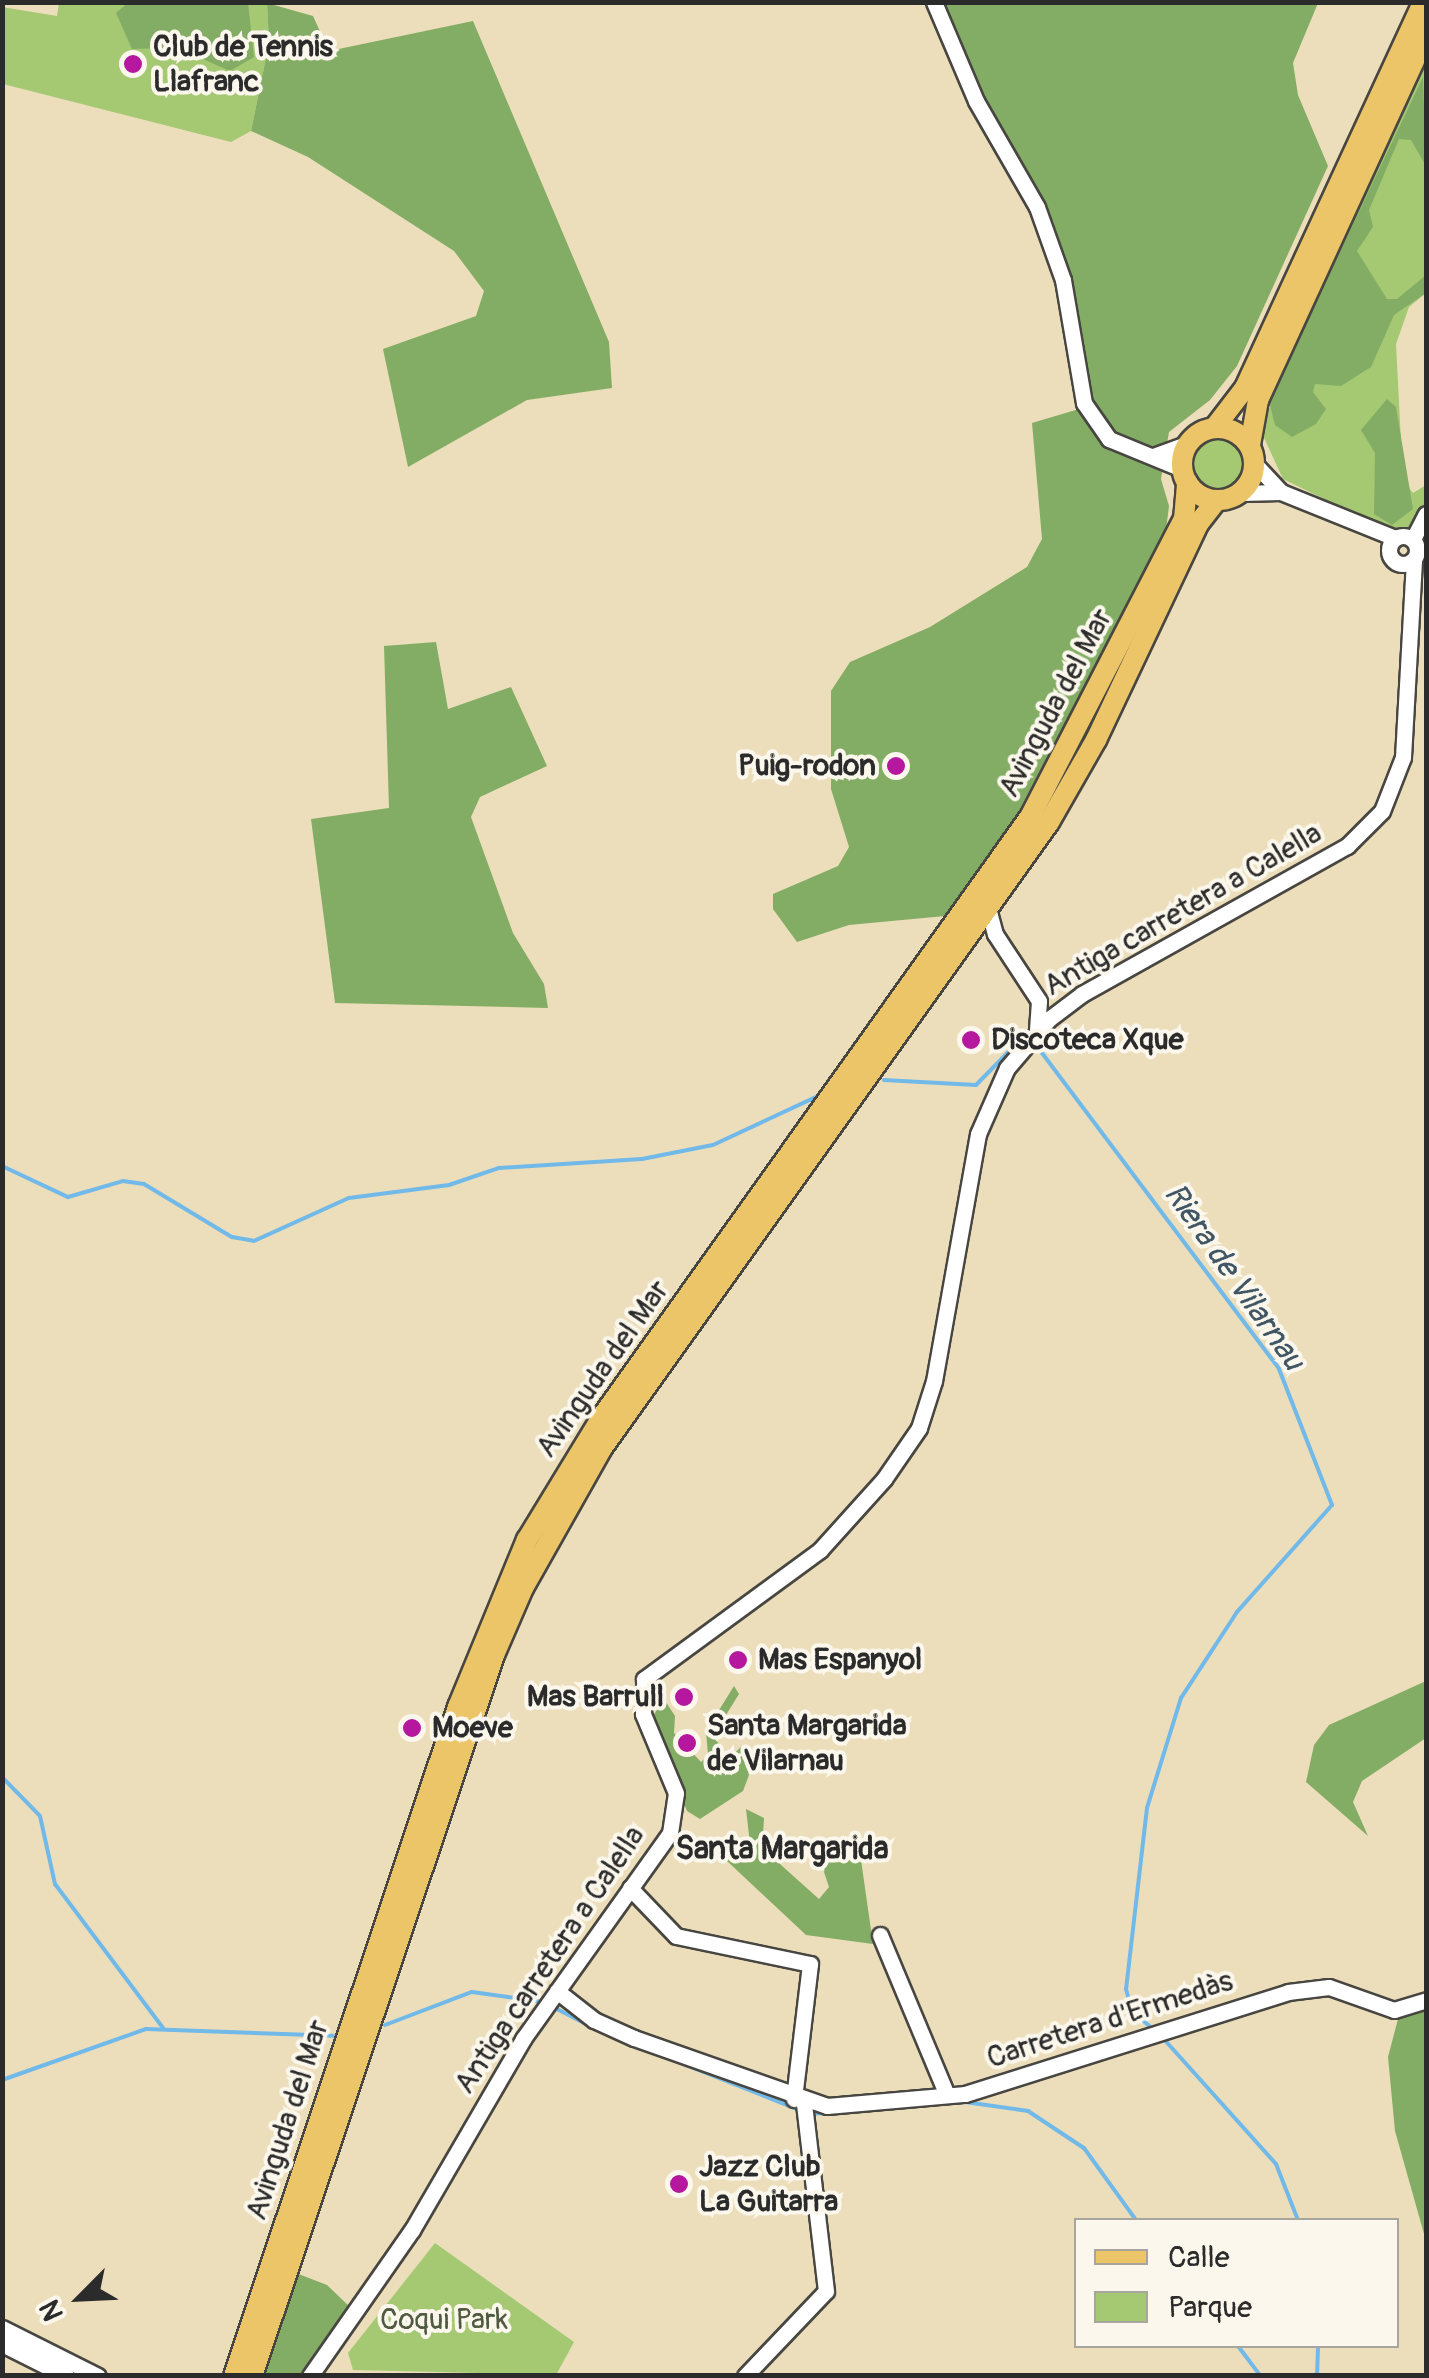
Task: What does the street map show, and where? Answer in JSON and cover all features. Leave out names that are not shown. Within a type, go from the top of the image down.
[{"type":"main road","points":[[1423,2],[1245,388],[1214,427],[1188,443],[1185,476],[1216,500],[1241,493],[1252,454],[1258,400],[1426,34]]},
{"type":"main road","points":[[1214,427],[1235,431],[1252,454]]},
{"type":"main road","name":"Avinguda del Mar","points":[[234,2376],[458,1707],[527,1540],[602,1417],[1030,817],[1184,519],[1185,476]]},
{"type":"main road","name":"Avinguda del Mar","points":[[252,2376],[494,1654],[524,1588],[602,1448],[988,908],[1096,740],[1198,524],[1216,500]]},
{"type":"street","points":[[934,2],[976,101],[1037,207],[1064,280],[1084,403],[1109,439],[1153,456],[1185,476]]},
{"type":"street","points":[[1153,456],[1188,443]]},
{"type":"street","points":[[1252,454],[1281,492]]},
{"type":"street","points":[[1241,493],[1281,492],[1392,544],[1414,539],[1426,514]]},
{"type":"street","name":"Antiga carretera a Calella","points":[[310,2376],[412,2230],[540,2015],[676,1819],[672,1778],[643,1714],[644,1679],[820,1550],[912,1440],[934,1382],[982,1119],[1007,1068],[1065,1006],[1347,846],[1382,811],[1403,757],[1414,539]]},
{"type":"street","points":[[1392,544],[1396,563],[1414,560]]},
{"type":"street","points":[[988,908],[995,934],[1039,1001],[1037,1032]]},
{"type":"street","points":[[963,942],[981,931],[995,934]]},
{"type":"street","points":[[1039,1001],[1065,1006]]},
{"type":"street","points":[[630,1888],[676,1936],[810,1964],[799,2101],[826,2291],[745,2376]]},
{"type":"street","points":[[880,1935],[947,2095]]},
{"type":"street","name":"Carretera d'Ermedàs","points":[[556,1994],[594,2020],[634,2038],[799,2101],[947,2095],[1314,1988],[1394,2010],[1426,2000]]},
{"type":"street","points":[[2,2328],[98,2376]]},
{"type":"street","points":[[2,2344],[66,2376]]},
{"type":"green space","points":[[129,2],[248,3],[254,57],[230,71],[205,60],[192,37],[169,48],[132,49],[116,13]]},
{"type":"green space","name":"Club de Tennis Llafranc","points":[[59,3],[267,3],[269,43],[251,131],[231,142],[3,84],[2,7],[57,16]]},
{"type":"green space","points":[[267,3],[313,16],[329,51],[473,21],[609,342],[612,388],[527,400],[408,467],[383,349],[476,316],[484,291],[454,251],[308,157],[251,131],[269,43]]},
{"type":"green space","points":[[927,3],[1318,3],[1293,63],[1298,95],[1328,166],[1237,366],[1210,400],[1169,432],[1161,479],[1169,506],[1166,530],[1011,826],[945,916],[849,925],[797,942],[773,909],[773,894],[838,866],[849,847],[831,789],[831,691],[850,662],[930,627],[1027,567],[1042,539],[1032,423],[1079,409],[1067,314],[1038,215]]},
{"type":"green space","points":[[1426,60],[1426,293],[1409,307],[1396,344],[1403,480],[1413,493],[1426,485],[1426,507],[1414,525],[1396,534],[1283,479],[1260,429]]},
{"type":"green space","points":[[1423,77],[1426,166],[1411,140],[1399,139],[1369,210],[1373,227],[1357,251],[1387,299],[1397,299],[1426,275],[1426,293],[1394,315],[1371,367],[1341,386],[1315,384],[1313,392],[1326,409],[1316,424],[1292,437],[1275,425],[1269,401]]},
{"type":"green space","points":[[1387,399],[1396,407],[1413,509],[1392,525],[1374,514],[1375,453],[1361,430]]},
{"type":"green space","points":[[1219,439],[1237,446],[1244,464],[1237,482],[1219,489],[1201,482],[1194,464],[1201,446]]},
{"type":"green space","points":[[436,642],[448,709],[511,687],[547,766],[480,797],[471,817],[513,933],[544,984],[548,1008],[335,1003],[311,819],[389,808],[384,646]]},
{"type":"green space","points":[[1426,1681],[1426,1738],[1362,1781],[1353,1802],[1368,1836],[1306,1782],[1314,1745],[1329,1725]]},
{"type":"green space","points":[[734,1686],[739,1694],[713,1736],[729,1758],[741,1747],[749,1775],[743,1791],[700,1819],[687,1811],[651,1719],[664,1699],[675,1716],[674,1733],[701,1762],[708,1755],[706,1731]]},
{"type":"green space","points":[[746,1809],[764,1818],[763,1835],[781,1865],[819,1899],[829,1887],[823,1869],[829,1861],[861,1860],[873,1944],[806,1935],[727,1861],[722,1852],[729,1842],[737,1851],[750,1844]]},
{"type":"green space","points":[[1426,2009],[1426,2241],[1395,2131],[1388,2057],[1398,2019]]},
{"type":"green space","name":"Coqui Park","points":[[435,2243],[574,2342],[556,2375],[353,2370],[348,2353]]},
{"type":"green space","points":[[296,2273],[327,2285],[350,2307],[301,2375],[261,2376]]},
{"type":"waterway","name":"Riera de Vilarnau","points":[[884,1080],[976,1085],[1023,1037]]},
{"type":"waterway","name":"Riera de Vilarnau","points":[[1036,1045],[1279,1369],[1332,1505],[1237,1612],[1181,1698],[1147,1808],[1126,1989],[1132,2011],[1154,2030]]},
{"type":"waterway","name":"Riera de Vilarnau","points":[[825,1087],[841,1067]]},
{"type":"waterway","points":[[2,1166],[68,1197],[123,1181],[144,1184],[232,1237],[254,1241],[349,1198],[449,1185],[499,1168],[642,1159],[713,1145],[820,1095]]},
{"type":"waterway","points":[[2,1777],[40,1816],[55,1884],[163,2028]]},
{"type":"waterway","points":[[385,2025],[472,1992],[543,2002]]},
{"type":"waterway","points":[[551,2006],[592,2027]]},
{"type":"waterway","points":[[2,2080],[146,2029],[333,2036]]},
{"type":"waterway","points":[[600,2031],[797,2109]]},
{"type":"waterway","name":"Riera de Vilarnau","points":[[1162,2037],[1276,2164],[1297,2218]]},
{"type":"waterway","points":[[810,2114],[965,2102],[1028,2111],[1084,2148],[1135,2218]]},
{"type":"waterway","points":[[1240,2348],[1261,2376]]},
{"type":"waterway","name":"Riera de Vilarnau","points":[[1317,2376],[1318,2348]]},
{"type":"place","name":"Club de Tennis Llafranc","points":[[133,64]]},
{"type":"place","name":"Puig-rodon","points":[[896,766]]},
{"type":"place","name":"Discoteca Xque","points":[[971,1040]]},
{"type":"place","name":"Mas Espanyol","points":[[738,1660]]},
{"type":"place","name":"Mas Barrull","points":[[684,1697]]},
{"type":"place","name":"Moeve","points":[[412,1728]]},
{"type":"place","name":"Santa Margarida de Vilarnau","points":[[687,1743]]},
{"type":"place","name":"Jazz Club La Guitarra","points":[[679,2184]]},
{"type":"district","name":"Santa Margarida","points":[[782,1849]]}]
